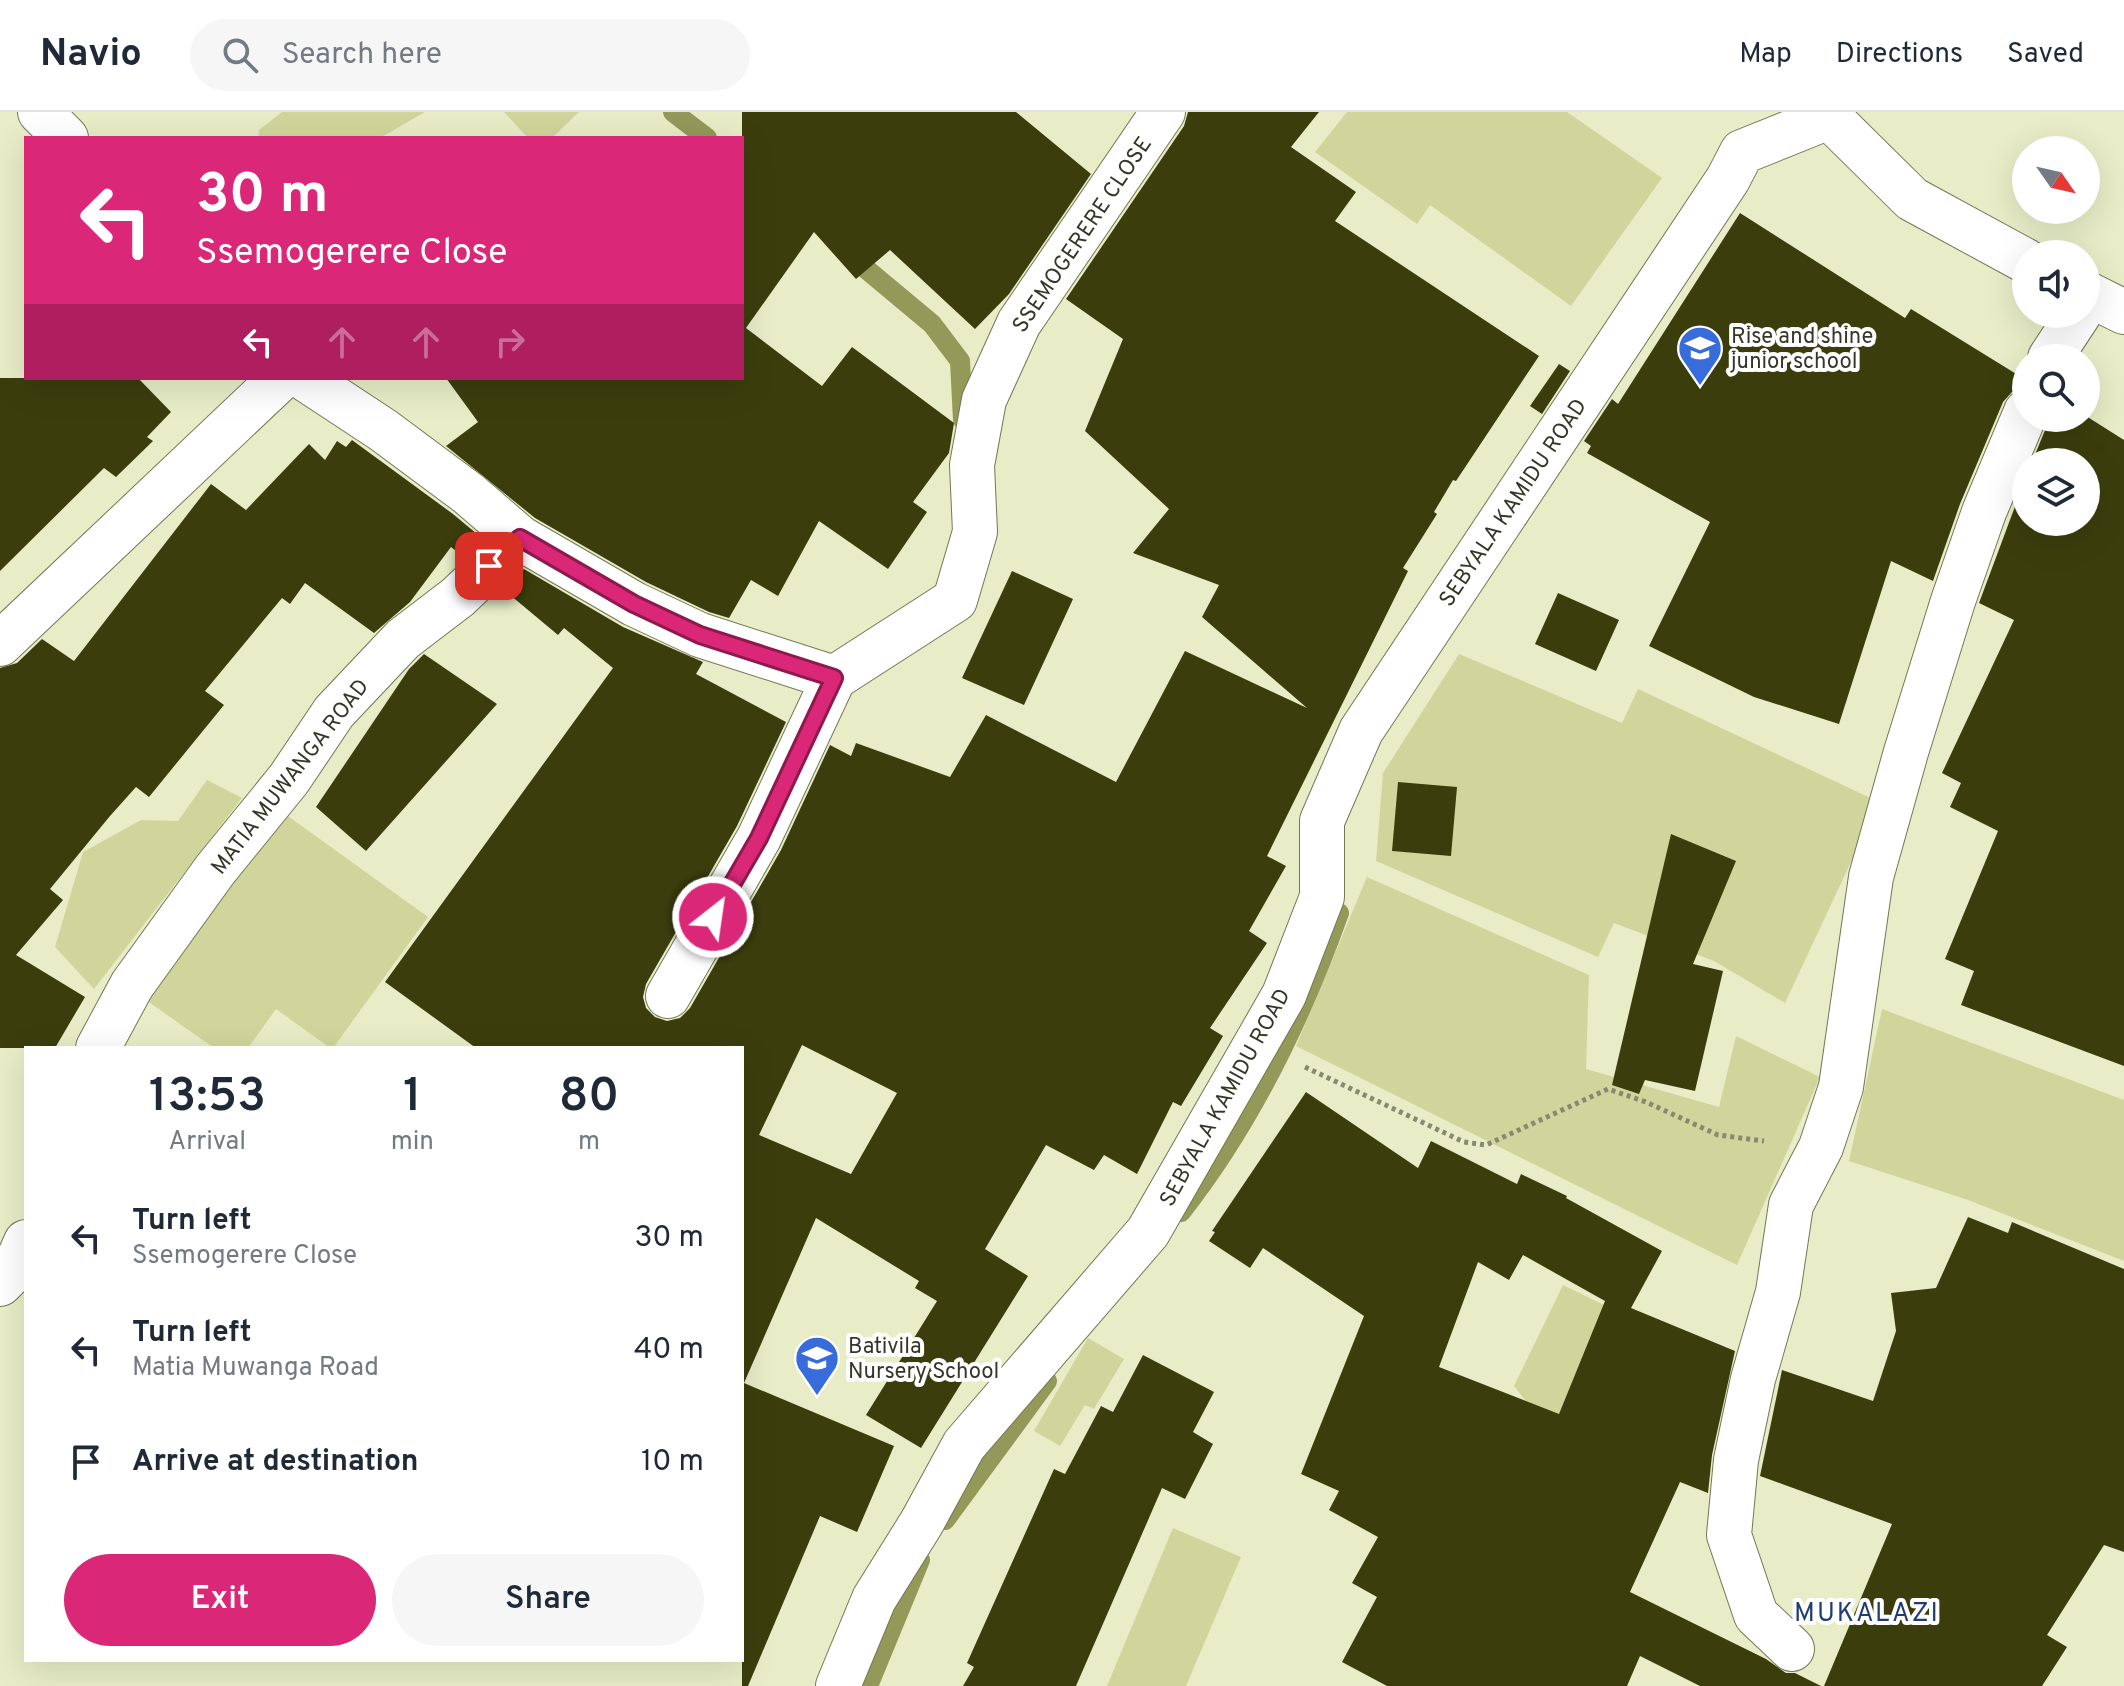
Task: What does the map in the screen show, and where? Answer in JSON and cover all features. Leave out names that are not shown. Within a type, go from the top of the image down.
[{"type":"street","points":[[40,112],[64,136]]},
{"type":"street","name":"SSEMOGERERE CLOSE","points":[[834,678],[955,600],[975,532],[972,465],[984,400],[1019,323],[1163,112]]},
{"type":"street","points":[[1826,114],[1912,199],[2012,253]]},
{"type":"street","name":"SEBYALA KAMIDU ROAD","points":[[838,1686],[874,1599],[922,1522],[964,1445],[1148,1232],[1284,995],[1322,897],[1322,821],[1361,731],[1735,166],[1826,114]]},
{"type":"street","points":[[2061,344],[2074,328]]},
{"type":"street","points":[[0,644],[279,380]]},
{"type":"street","points":[[307,380],[383,430],[469,494],[520,538],[634,604],[700,635],[834,678],[759,838],[668,996]]},
{"type":"street","points":[[1792,1649],[1756,1615],[1729,1535],[1736,1460],[1753,1379],[1778,1292],[1791,1205],[1821,1147],[1841,1087],[1871,877],[1906,752],[1984,512],[2018,432]]},
{"type":"street","name":"MATIA MUWANGA ROAD","points":[[99,1046],[132,985],[215,870],[289,779],[334,712],[403,639],[458,597],[520,538]]},
{"type":"street","points":[[0,1284],[13,1271],[24,1246]]},
{"type":"path","points":[[1263,1030],[1301,1065],[1464,1142],[1486,1145],[1608,1089],[1646,1102],[1718,1135],[1821,1147]]},
{"type":"green space","points":[[282,112],[425,112],[383,136],[258,136],[259,130]]},
{"type":"green space","points":[[504,112],[579,112],[554,136],[526,136]]},
{"type":"green space","points":[[1347,112],[1567,112],[1662,178],[1571,306],[1430,205],[1417,224],[1315,152]]},
{"type":"green space","points":[[1459,654],[1622,723],[1638,689],[1879,802],[1785,1003],[1714,961],[1614,923],[1598,957],[1376,861],[1383,773]]},
{"type":"green space","points":[[207,780],[242,798],[94,989],[55,947],[83,852],[141,820],[178,821]]},
{"type":"green space","points":[[281,811],[428,917],[334,1046],[327,1046],[276,1009],[249,1046],[211,1046],[146,1000]]},
{"type":"green space","points":[[1367,877],[1589,975],[1586,1069],[1719,1107],[1736,1036],[1820,1077],[1737,1265],[1296,1046]]},
{"type":"green space","points":[[1882,1009],[2124,1100],[2124,1261],[1968,1200],[1849,1161]]},
{"type":"green space","points":[[1563,1285],[1637,1321],[1598,1423],[1543,1423],[1514,1386]]},
{"type":"green space","points":[[1088,1338],[1124,1359],[1094,1409],[1085,1405],[1060,1446],[1034,1431]]},
{"type":"green space","points":[[1173,1528],[1241,1557],[1186,1686],[1107,1686]]},
{"type":"building","points":[[742,112],[1016,112],[1091,174],[1009,294],[975,329],[890,250],[856,279],[814,232],[746,328],[822,386],[852,347],[954,423],[949,453],[913,502],[927,512],[888,569],[819,521],[778,596],[751,580],[729,618],[709,612],[646,582],[535,518],[446,446],[478,422],[447,380],[744,380]]},
{"type":"building","points":[[1188,112],[1319,112],[1291,147],[1356,192],[1335,221],[1539,356],[1456,481],[1453,480],[1434,512],[1437,514],[1403,568],[1408,571],[1267,856],[1286,866],[1249,931],[1267,943],[1210,1028],[1223,1036],[1181,1106],[1173,1102],[1137,1174],[1104,1155],[1094,1170],[1046,1145],[985,1249],[1028,1276],[921,1448],[866,1415],[937,1301],[915,1288],[919,1281],[816,1218],[744,1383],[744,1046],[473,1046],[385,982],[613,668],[564,628],[558,635],[503,589],[524,569],[623,627],[703,662],[696,674],[786,722],[737,826],[646,984],[643,997],[646,1008],[655,1017],[667,1021],[680,1018],[690,1008],[781,850],[830,745],[851,756],[856,743],[950,777],[986,715],[1116,782],[1185,651],[1307,708],[1202,617],[1219,585],[1133,553],[1169,509],[1085,431],[1123,339],[1066,299],[1184,126]],"holes":[[[802,1045],[897,1093],[851,1174],[759,1135]]]},
{"type":"building","points":[[1740,213],[1905,318],[1911,309],[2012,371],[2012,392],[2003,402],[1960,504],[1933,581],[1891,561],[1839,724],[1754,697],[1649,646],[1710,522],[1587,453],[1591,446],[1584,441],[1612,399],[1618,404]]},
{"type":"building","points":[[1559,364],[1570,371],[1542,414],[1530,406]]},
{"type":"building","points":[[0,378],[140,380],[171,412],[147,437],[153,441],[116,477],[104,468],[0,571]]},
{"type":"building","points":[[2100,425],[2124,440],[2124,1066],[1961,1005],[1974,971],[1945,959],[1998,831],[1950,807],[1961,783],[1942,773],[2014,620],[1979,603],[2012,515],[2012,536],[2100,536],[2100,448],[2038,448],[2044,432],[2100,432]]},
{"type":"building","points":[[352,440],[483,539],[464,557],[451,547],[410,602],[374,633],[305,583],[290,604],[282,598],[205,691],[224,705],[149,797],[136,787],[110,816],[50,889],[63,900],[16,955],[85,997],[56,1046],[0,1048],[0,668],[17,663],[42,639],[74,661],[211,484],[246,510],[309,444],[325,460],[337,441],[346,447]]},
{"type":"building","points":[[1012,571],[1073,599],[1024,705],[962,678]]},
{"type":"building","points":[[1558,593],[1619,620],[1596,671],[1535,644]]},
{"type":"building","points":[[424,654],[497,704],[366,851],[316,807],[409,669]]},
{"type":"building","points":[[1398,782],[1457,787],[1451,856],[1392,851]]},
{"type":"building","points":[[1671,834],[1736,861],[1693,964],[1723,971],[1695,1091],[1645,1080],[1639,1094],[1612,1085]]},
{"type":"building","points":[[1306,1092],[1418,1168],[1431,1141],[1517,1184],[1521,1174],[1567,1196],[1662,1251],[1631,1308],[1735,1351],[1712,1455],[1708,1493],[1680,1482],[1630,1592],[1766,1659],[1786,1673],[1795,1673],[1821,1686],[1700,1686],[1640,1656],[1627,1686],[1387,1686],[1342,1662],[1377,1597],[1352,1583],[1378,1537],[1329,1510],[1339,1491],[1301,1474],[1364,1316],[1263,1248],[1250,1268],[1209,1241],[1215,1232],[1212,1231]],"holes":[[[1523,1255],[1605,1301],[1559,1414],[1439,1367],[1478,1262],[1509,1280]]]},
{"type":"building","points":[[1968,1217],[2008,1233],[2012,1222],[2124,1269],[2124,1552],[2104,1545],[2047,1635],[2067,1647],[2042,1686],[1824,1686],[1892,1524],[1760,1476],[1782,1370],[1873,1401],[1896,1331],[1891,1293],[1936,1288]]},
{"type":"building","points":[[1143,1355],[1214,1392],[1193,1432],[1213,1444],[1185,1499],[1162,1488],[1076,1686],[963,1686],[974,1667],[967,1663],[1054,1469],[1065,1474],[1101,1406],[1113,1412]]},
{"type":"building","points":[[744,1383],[894,1446],[857,1532],[820,1516],[748,1686],[742,1686]]},
{"type":"waterway","points":[[673,112],[704,136]]},
{"type":"waterway","points":[[847,253],[932,324],[960,361],[963,420]]},
{"type":"waterway","points":[[1181,1212],[1230,1143],[1272,1069],[1308,992],[1339,913]]},
{"type":"waterway","points":[[945,1520],[1047,1381]]},
{"type":"waterway","points":[[868,1686],[920,1560]]},
{"type":"place","name":"Rise and shine junior school","points":[[1700,387]]},
{"type":"place","name":"Bativila Nursery School","points":[[817,1397]]},
{"type":"district","name":"MUKALAZI","points":[[1867,1612]]},
{"type":"route","points":[[489,566],[520,538],[634,604],[700,635],[834,678],[759,838],[713,917]]}]
